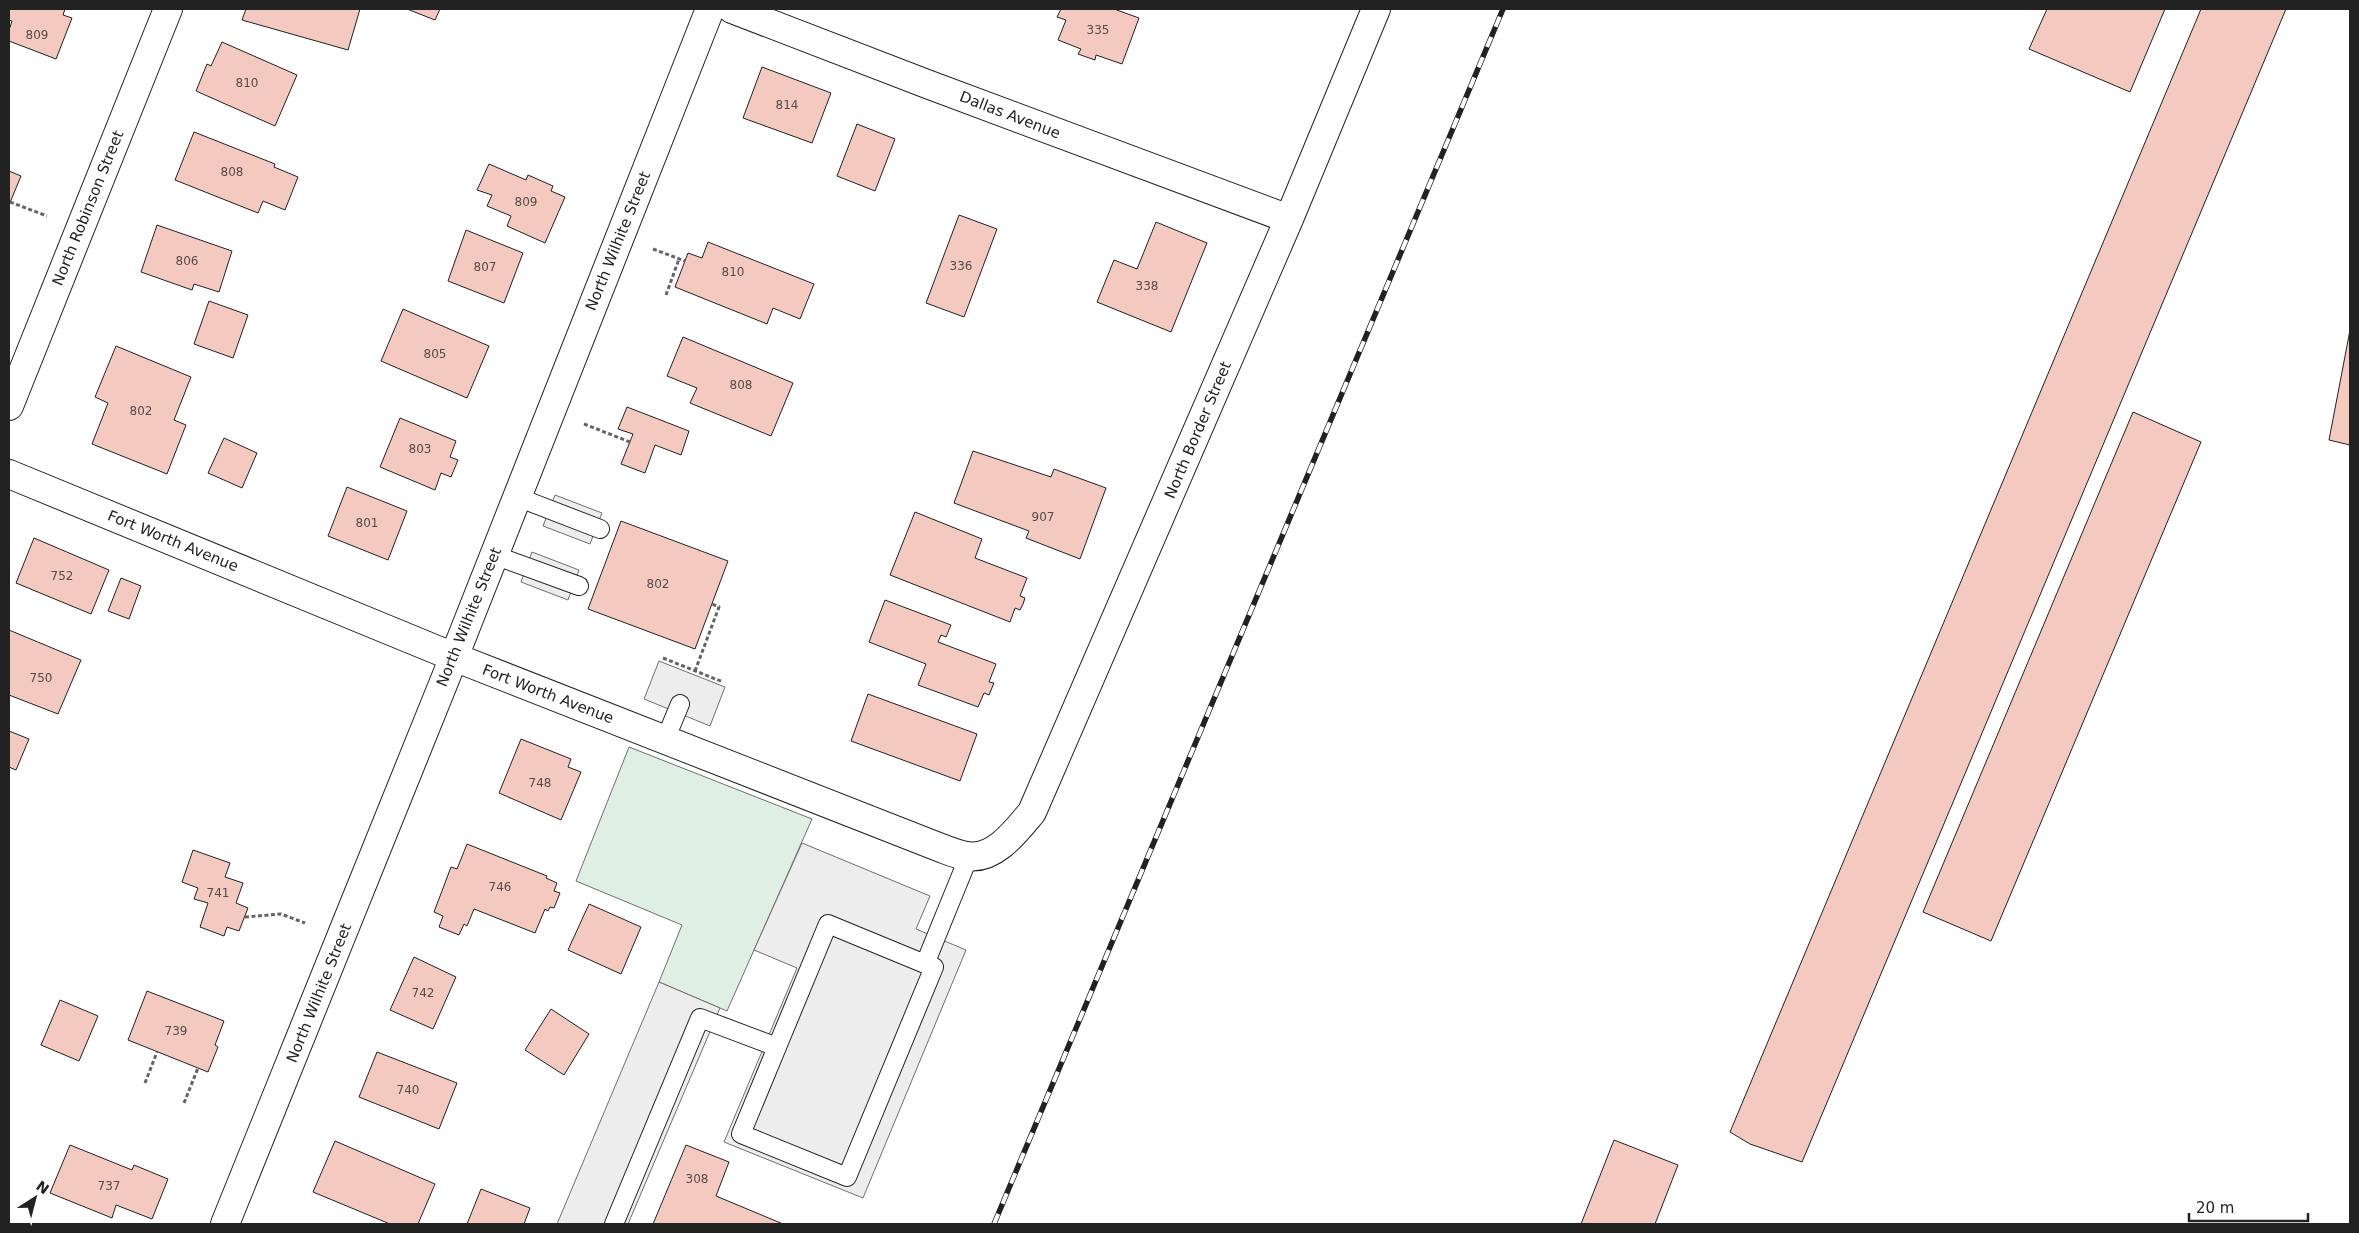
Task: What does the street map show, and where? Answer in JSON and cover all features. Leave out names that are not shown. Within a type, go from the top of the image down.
[{"type":"street","name":"North Robinson Street","points":[[9,406],[168,9]]},
{"type":"street","name":"North Wilhite Street","points":[[225,1224],[454,657],[710,9]]},
{"type":"street","name":"Dallas Avenue","points":[[732,9],[936,88],[1289,219]]},
{"type":"street","name":"North Border Street","points":[[1005,841],[1018,830],[1032,812],[1289,219],[1376,9]]},
{"type":"street","name":"Fort Worth Avenue","points":[[9,474],[454,657],[941,848],[969,856],[987,855],[1005,841]]},
{"type":"lane","points":[[517,497],[600,529]]},
{"type":"lane","points":[[494,555],[579,586]]},
{"type":"lane","points":[[665,740],[680,704]]},
{"type":"lane","points":[[925,964],[969,856]]},
{"type":"lane","points":[[828,924],[934,967],[847,1177],[741,1134],[776,1047],[828,924]]},
{"type":"lane","points":[[614,1224],[700,1018],[776,1047]]},
{"type":"path","points":[[666,295],[679,259]]},
{"type":"path","points":[[551,411],[630,442]]},
{"type":"path","points":[[695,671],[719,607],[712,604]]},
{"type":"path","points":[[663,658],[723,682]]},
{"type":"path","points":[[244,917],[282,914],[305,923]]},
{"type":"path","points":[[145,1083],[157,1052]]},
{"type":"path","points":[[184,1103],[198,1068]]},
{"type":"green space","points":[[629,747],[812,819],[727,1011],[659,982],[682,925],[576,881]]},
{"type":"shaded area","points":[[555,495],[602,513],[590,544],[543,526]]},
{"type":"shaded area","points":[[532,552],[579,570],[568,600],[521,582]]},
{"type":"shaded area","points":[[659,661],[725,687],[710,726],[644,699]]},
{"type":"shaded area","points":[[802,843],[930,896],[916,929],[966,950],[863,1198],[724,1142],[797,968],[754,950]]},
{"type":"shaded area","points":[[659,982],[720,1008],[628,1224],[557,1224]]},
{"type":"building","points":[[9,9],[65,9],[63,15],[72,18],[56,59],[9,41],[9,30],[12,21],[9,20]]},
{"type":"building","points":[[246,9],[360,9],[348,50],[242,20]]},
{"type":"building","points":[[407,9],[440,9],[435,20]]},
{"type":"building","points":[[1061,9],[1114,9],[1139,18],[1122,64],[1096,55],[1095,60],[1078,54],[1081,49],[1058,40],[1066,20],[1057,17]]},
{"type":"building","points":[[2047,9],[2165,9],[2130,92],[2029,49]]},
{"type":"building","points":[[2201,9],[2286,9],[1802,1162],[1750,1144],[1730,1132]]},
{"type":"building","points":[[222,42],[297,75],[275,126],[196,91],[207,64],[211,66]]},
{"type":"building","points":[[762,67],[831,93],[812,143],[743,118]]},
{"type":"building","points":[[857,124],[895,139],[875,191],[837,176]]},
{"type":"building","points":[[194,132],[275,164],[274,167],[298,177],[285,210],[263,201],[258,213],[175,180]]},
{"type":"building","points":[[489,164],[526,180],[528,175],[553,186],[551,191],[565,197],[545,243],[507,226],[511,216],[487,206],[492,195],[477,190]]},
{"type":"building","points":[[9,171],[21,176],[9,205]]},
{"type":"building","points":[[959,215],[997,229],[964,317],[926,303]]},
{"type":"building","points":[[1156,222],[1207,243],[1171,332],[1097,302],[1114,260],[1137,269]]},
{"type":"building","points":[[157,225],[232,251],[219,292],[194,284],[192,290],[141,272]]},
{"type":"building","points":[[466,230],[523,253],[504,303],[448,281]]},
{"type":"building","points":[[708,242],[814,284],[800,319],[773,308],[767,324],[675,287],[688,253],[702,258]]},
{"type":"building","points":[[209,301],[248,315],[233,358],[194,344]]},
{"type":"building","points":[[403,309],[489,346],[467,398],[381,361]]},
{"type":"building","points":[[2350,330],[2350,445],[2329,440]]},
{"type":"building","points":[[683,337],[793,383],[771,436],[690,403],[697,388],[667,376]]},
{"type":"building","points":[[116,346],[191,377],[174,420],[186,425],[167,474],[92,444],[108,403],[95,397]]},
{"type":"building","points":[[627,407],[689,431],[681,455],[655,445],[645,473],[621,464],[633,434],[618,429]]},
{"type":"building","points":[[2133,412],[2201,442],[1991,941],[1923,912]]},
{"type":"building","points":[[400,418],[456,441],[450,457],[458,460],[451,477],[441,473],[435,490],[380,467]]},
{"type":"building","points":[[224,438],[257,453],[242,488],[208,473]]},
{"type":"building","points":[[973,451],[1051,477],[1054,469],[1106,488],[1080,559],[1026,538],[1029,531],[954,503]]},
{"type":"building","points":[[347,487],[407,511],[388,560],[328,536]]},
{"type":"building","points":[[915,512],[982,539],[975,558],[1027,578],[1020,596],[1025,598],[1023,604],[1020,610],[1015,608],[1010,622],[890,575]]},
{"type":"building","points":[[621,521],[728,561],[695,649],[588,609]]},
{"type":"building","points":[[34,538],[109,570],[91,614],[16,583]]},
{"type":"building","points":[[121,578],[141,586],[129,619],[108,611]]},
{"type":"building","points":[[885,600],[951,625],[946,637],[941,635],[938,642],[996,664],[989,682],[994,683],[989,695],[984,693],[978,707],[918,685],[926,664],[869,642]]},
{"type":"building","points":[[9,630],[81,660],[58,714],[9,695]]},
{"type":"building","points":[[868,694],[977,734],[960,781],[851,741]]},
{"type":"building","points":[[9,731],[29,739],[16,770],[9,767]]},
{"type":"building","points":[[521,739],[571,759],[568,767],[581,772],[561,820],[499,793]]},
{"type":"building","points":[[467,844],[547,876],[546,878],[557,883],[554,891],[560,893],[554,908],[550,907],[548,911],[545,909],[535,933],[474,909],[467,926],[464,924],[459,935],[439,927],[443,916],[434,912],[451,867],[457,869]]},
{"type":"building","points":[[193,850],[230,863],[225,877],[243,883],[236,903],[248,908],[239,931],[227,927],[224,936],[200,927],[208,903],[194,899],[198,888],[182,882]]},
{"type":"building","points":[[589,904],[641,927],[621,974],[568,950]]},
{"type":"building","points":[[414,957],[456,977],[433,1029],[390,1010]]},
{"type":"building","points":[[147,991],[224,1021],[215,1045],[218,1047],[208,1072],[128,1040]]},
{"type":"building","points":[[60,1000],[98,1016],[79,1061],[41,1045]]},
{"type":"building","points":[[551,1009],[589,1034],[564,1075],[525,1050]]},
{"type":"building","points":[[377,1052],[457,1083],[439,1129],[359,1097]]},
{"type":"building","points":[[1614,1140],[1678,1165],[1655,1224],[1581,1224]]},
{"type":"building","points":[[335,1141],[435,1184],[418,1224],[390,1224],[313,1192]]},
{"type":"building","points":[[70,1145],[132,1170],[134,1165],[168,1179],[152,1219],[116,1205],[112,1218],[50,1193]]},
{"type":"building","points":[[686,1145],[729,1162],[716,1196],[783,1224],[653,1224]]},
{"type":"building","points":[[481,1189],[530,1208],[524,1224],[467,1224]]},
{"type":"railway","points":[[994,1224],[1503,9]]}]
